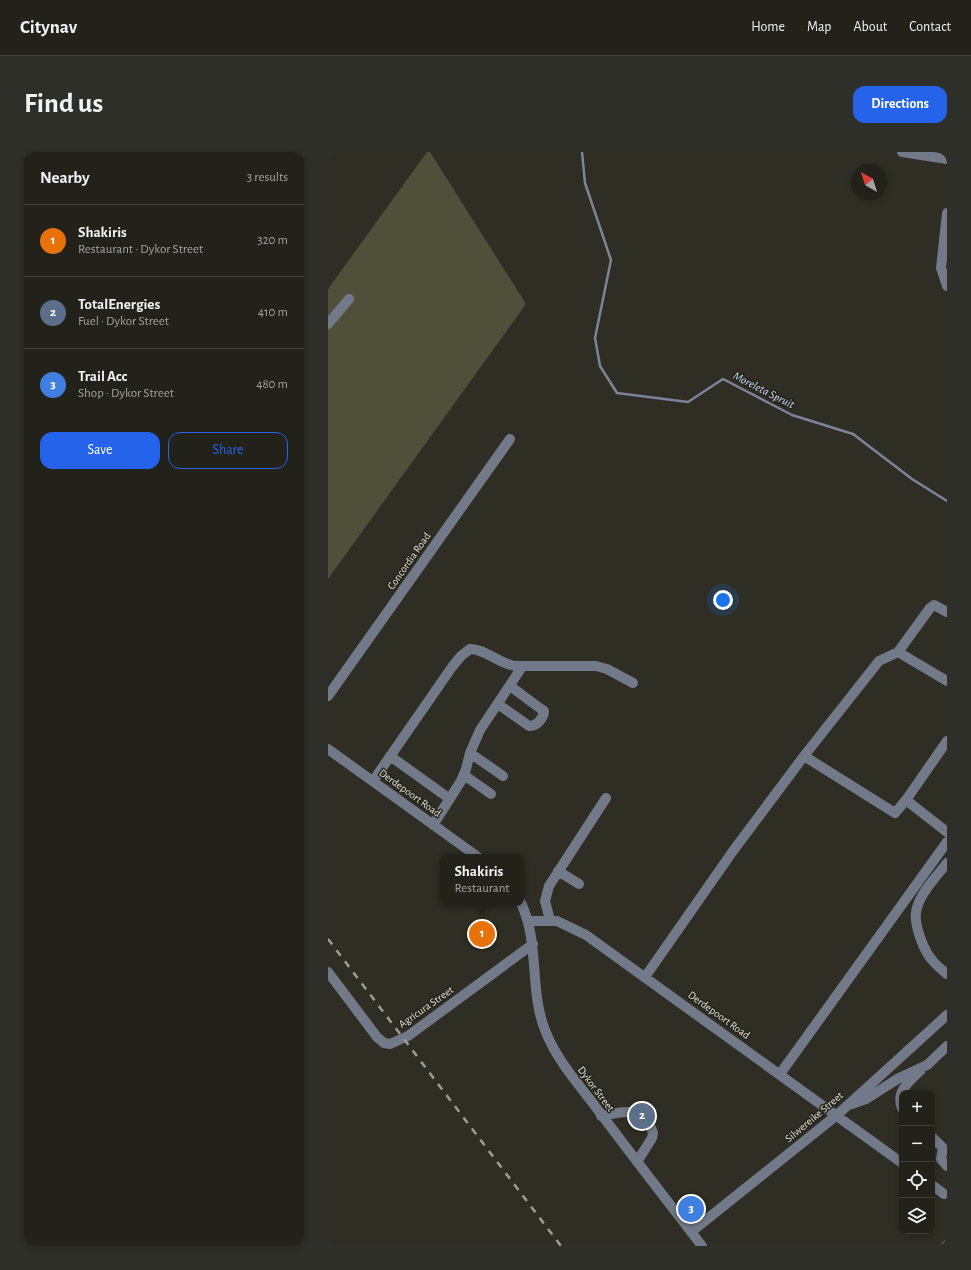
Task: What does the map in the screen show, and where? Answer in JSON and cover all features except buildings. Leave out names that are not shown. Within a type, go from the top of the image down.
[{"type":"street","points":[[902,152],[947,159]]},
{"type":"street","points":[[947,213],[941,268],[947,286]]},
{"type":"street","points":[[328,324],[349,299]]},
{"type":"street","name":"Concordia Road","points":[[328,696],[510,440]]},
{"type":"street","points":[[645,977],[733,851],[804,756],[879,661],[898,652],[930,608],[934,605],[938,605],[947,612]]},
{"type":"street","points":[[373,782],[452,667],[466,651],[474,649],[509,666],[596,666],[606,669],[633,683]]},
{"type":"street","points":[[898,652],[947,682]]},
{"type":"street","points":[[433,825],[464,775],[470,753],[480,730],[522,667]]},
{"type":"street","points":[[498,704],[529,726],[533,727],[544,715],[544,711],[510,686]]},
{"type":"street","points":[[804,756],[891,812],[897,812],[947,741]]},
{"type":"street","name":"Derdepoort Road","points":[[328,750],[474,854]]},
{"type":"street","points":[[470,753],[503,776]]},
{"type":"street","points":[[390,756],[450,798]]},
{"type":"street","points":[[464,775],[491,794]]},
{"type":"street","points":[[550,920],[545,901],[546,893],[558,871],[606,798]]},
{"type":"street","points":[[906,800],[947,832]]},
{"type":"street","points":[[780,1074],[947,842]]},
{"type":"street","points":[[947,863],[926,890],[916,912],[916,923],[932,960],[947,974]]},
{"type":"street","points":[[558,871],[579,884]]},
{"type":"street","points":[[522,906],[528,921]]},
{"type":"street","name":"Derdepoort Road","points":[[528,921],[550,920],[568,925],[586,935],[901,1162]]},
{"type":"street","name":"Dykor Street","points":[[528,921],[532,944],[538,1005],[545,1031],[566,1068],[601,1116],[702,1246]]},
{"type":"street","name":"Agricura Street","points":[[328,972],[376,1037],[390,1044],[419,1029],[532,944]]},
{"type":"street","name":"Silwereike Street","points":[[691,1232],[848,1106],[947,1015]]},
{"type":"street","points":[[902,1090],[947,1046]]},
{"type":"street","points":[[848,1106],[866,1099],[900,1078],[927,1065]]},
{"type":"street","points":[[601,1116],[633,1111],[638,1112],[643,1116],[653,1133],[637,1162]]},
{"type":"street","points":[[935,1139],[945,1146],[941,1159],[947,1166]]},
{"type":"street","points":[[935,1187],[944,1194]]},
{"type":"green space","points":[[427,152],[430,152],[526,304],[328,579],[328,289]]},
{"type":"waterway","name":"Moreleta Spruit","points":[[582,152],[585,183],[611,260],[595,338],[600,366],[617,393],[688,402],[723,379],[792,415],[853,434],[912,479],[947,501]]},
{"type":"railway","points":[[328,939],[561,1246]]},
{"type":"railway","points":[[941,1246],[947,1240]]},
{"type":"place","name":"Shakiris","points":[[482,934]]},
{"type":"place","name":"TotalEnergies","points":[[642,1116]]},
{"type":"place","name":"Trail Acc","points":[[691,1209]]}]
